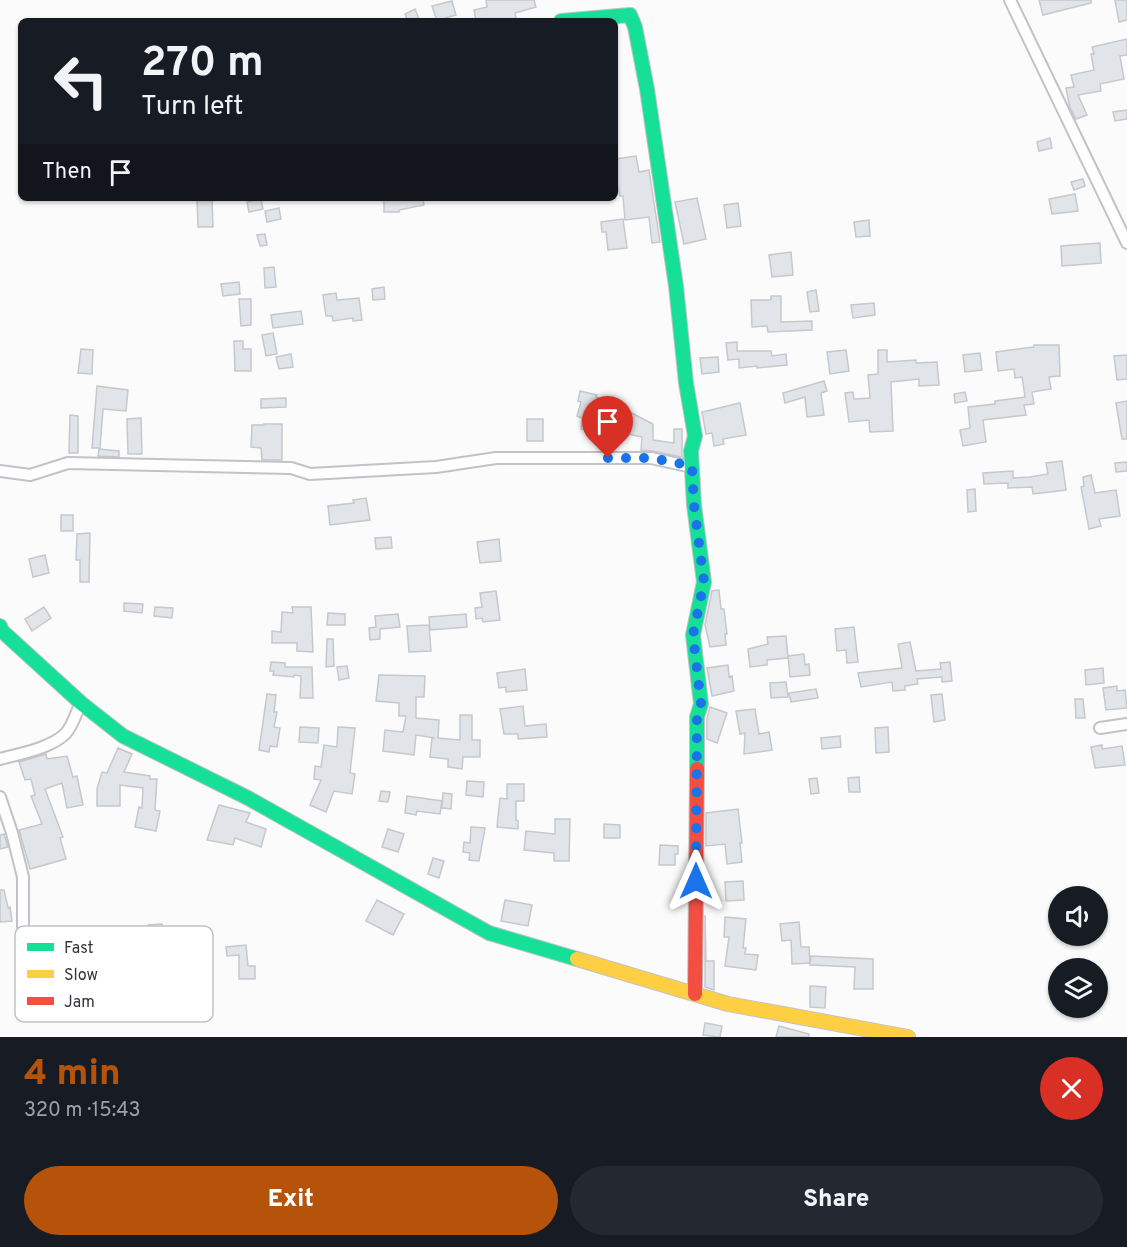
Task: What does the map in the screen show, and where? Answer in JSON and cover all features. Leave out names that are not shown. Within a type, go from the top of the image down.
[{"type":"street","points":[[1010,0],[1127,243]]},
{"type":"street","points":[[596,18],[630,15],[635,27],[647,89],[676,286],[686,383],[695,436],[691,451],[694,505],[704,582],[693,635],[701,704],[697,717],[694,994]]},
{"type":"street","points":[[0,471],[30,475],[69,462],[291,468],[310,474],[436,467],[496,458],[651,458],[692,466]]},
{"type":"street","points":[[0,626],[2,631],[81,703],[123,736],[248,798],[489,933],[728,1004],[908,1037]]},
{"type":"street","points":[[0,759],[42,747],[61,737],[67,731],[81,703]]},
{"type":"street","points":[[1100,728],[1127,724]]},
{"type":"street","points":[[0,797],[12,833],[22,877],[22,926]]},
{"type":"building","points":[[486,0],[534,0],[536,7],[515,13],[516,18],[475,18],[474,10],[487,7]]},
{"type":"building","points":[[1039,0],[1091,0],[1091,3],[1043,15]]},
{"type":"building","points":[[1115,0],[1127,0],[1127,20],[1119,22]]},
{"type":"building","points":[[452,1],[456,15],[436,18],[432,6]]},
{"type":"building","points":[[415,9],[419,18],[407,18],[405,14]]},
{"type":"building","points":[[1127,39],[1127,55],[1120,56],[1124,79],[1100,84],[1101,91],[1078,95],[1087,115],[1076,119],[1070,108],[1066,88],[1074,87],[1071,75],[1094,70],[1092,47]]},
{"type":"building","points":[[1127,110],[1127,119],[1115,121],[1113,112]]},
{"type":"building","points":[[1050,138],[1052,148],[1039,151],[1037,142]]},
{"type":"building","points":[[636,156],[639,172],[649,170],[660,242],[652,243],[649,217],[625,220],[623,196],[620,196],[618,187],[618,159]]},
{"type":"building","points":[[1083,179],[1085,186],[1074,190],[1071,182]]},
{"type":"building","points":[[1075,194],[1078,211],[1052,214],[1049,199]]},
{"type":"building","points":[[697,198],[706,239],[684,244],[675,202]]},
{"type":"building","points":[[197,201],[212,201],[213,227],[198,227]]},
{"type":"building","points":[[261,201],[263,209],[249,212],[247,202]]},
{"type":"building","points":[[384,201],[423,201],[424,205],[399,210],[399,212],[384,212]]},
{"type":"building","points":[[738,203],[741,226],[727,228],[724,205]]},
{"type":"building","points":[[279,208],[281,219],[267,222],[265,211]]},
{"type":"building","points":[[623,219],[627,248],[608,250],[606,232],[602,232],[601,222]]},
{"type":"building","points":[[869,220],[870,236],[856,237],[854,222]]},
{"type":"building","points":[[265,234],[267,245],[260,246],[257,235]]},
{"type":"building","points":[[1100,243],[1101,263],[1062,266],[1061,246]]},
{"type":"building","points":[[791,252],[793,275],[772,277],[769,255]]},
{"type":"building","points":[[274,267],[276,287],[265,288],[264,268]]},
{"type":"building","points":[[239,282],[240,294],[223,296],[221,284]]},
{"type":"building","points":[[384,287],[385,299],[373,300],[372,289]]},
{"type":"building","points":[[816,290],[819,311],[810,312],[807,292]]},
{"type":"building","points":[[336,293],[337,300],[359,298],[362,320],[353,321],[353,318],[333,321],[332,316],[326,316],[323,295]]},
{"type":"building","points":[[771,296],[781,296],[781,322],[812,321],[812,330],[768,332],[767,326],[752,327],[751,300],[771,300]]},
{"type":"building","points":[[239,299],[251,299],[251,325],[241,326]]},
{"type":"building","points":[[874,303],[875,315],[853,318],[851,305]]},
{"type":"building","points":[[301,311],[303,324],[273,328],[271,315]]},
{"type":"building","points":[[273,333],[277,354],[266,356],[262,335]]},
{"type":"building","points":[[234,341],[243,341],[243,349],[251,349],[251,371],[235,371]]},
{"type":"building","points":[[737,342],[737,351],[771,351],[772,356],[786,354],[787,365],[739,368],[739,359],[728,360],[726,343]]},
{"type":"building","points":[[1034,345],[1059,345],[1060,376],[1049,377],[1051,389],[1032,392],[1034,404],[1024,405],[1026,415],[983,420],[986,442],[963,446],[960,430],[970,428],[968,407],[1025,397],[1022,377],[1015,378],[1014,369],[998,371],[996,352],[1034,347]]},
{"type":"building","points":[[81,349],[93,350],[92,374],[78,373]]},
{"type":"building","points":[[846,350],[849,371],[830,374],[827,352]]},
{"type":"building","points":[[878,350],[887,350],[887,362],[916,360],[916,363],[937,362],[939,385],[919,386],[919,379],[891,382],[893,431],[870,432],[869,420],[849,422],[845,393],[853,392],[854,399],[870,398],[868,375],[878,374]]},
{"type":"building","points":[[980,353],[982,370],[965,372],[963,355]]},
{"type":"building","points":[[291,354],[293,367],[279,369],[276,357]]},
{"type":"building","points":[[1127,355],[1127,379],[1117,380],[1114,356]]},
{"type":"building","points":[[718,357],[719,372],[702,374],[700,358]]},
{"type":"building","points":[[824,381],[827,391],[821,393],[824,415],[807,417],[805,397],[785,403],[783,393]]},
{"type":"building","points":[[97,386],[128,390],[126,411],[103,409],[100,448],[92,448]]},
{"type":"building","points":[[580,391],[597,395],[596,397],[653,424],[653,440],[674,443],[674,429],[682,429],[682,457],[641,450],[642,437],[624,433],[612,427],[611,433],[581,429],[582,418],[577,416],[581,402],[578,401]]},
{"type":"building","points":[[965,392],[967,401],[955,403],[954,394]]},
{"type":"building","points":[[286,398],[286,407],[261,408],[261,399]]},
{"type":"building","points":[[1127,401],[1127,439],[1122,439],[1116,403]]},
{"type":"building","points":[[740,403],[746,435],[723,439],[724,444],[714,446],[712,433],[706,434],[702,412]]},
{"type":"building","points":[[70,415],[78,416],[78,453],[69,453]]},
{"type":"building","points":[[141,418],[142,454],[128,454],[127,419]]},
{"type":"building","points":[[527,419],[543,419],[543,441],[527,441]]},
{"type":"building","points":[[282,424],[282,460],[262,460],[261,448],[251,447],[252,425]]},
{"type":"building","points":[[99,449],[119,451],[119,457],[98,456]]},
{"type":"building","points":[[1062,461],[1066,490],[1033,494],[1032,487],[1008,488],[1008,483],[984,484],[983,473],[1013,471],[1013,478],[1030,477],[1048,474],[1046,463]]},
{"type":"building","points":[[1127,462],[1127,471],[1116,472],[1115,463]]},
{"type":"building","points":[[1091,475],[1095,493],[1116,490],[1120,516],[1099,519],[1101,526],[1089,529],[1081,487],[1084,486],[1083,477]]},
{"type":"building","points":[[975,489],[976,511],[968,512],[967,490]]},
{"type":"building","points":[[366,498],[370,520],[330,525],[328,506],[354,503],[353,500]]},
{"type":"building","points":[[61,515],[73,515],[73,531],[61,531]]},
{"type":"building","points":[[90,533],[89,582],[80,582],[80,560],[76,560],[77,534]]},
{"type":"building","points":[[391,537],[392,548],[376,549],[375,538]]},
{"type":"building","points":[[499,539],[501,561],[480,563],[477,542]]},
{"type":"building","points":[[45,555],[49,573],[33,577],[29,559]]},
{"type":"building","points":[[719,590],[721,609],[724,609],[726,645],[710,647],[705,625],[712,591]]},
{"type":"building","points":[[496,591],[500,620],[483,622],[482,618],[476,619],[475,608],[482,607],[480,593]]},
{"type":"building","points":[[124,603],[143,604],[142,613],[124,611]]},
{"type":"building","points":[[44,607],[51,618],[32,631],[25,619]]},
{"type":"building","points":[[155,607],[173,608],[172,618],[154,616]]},
{"type":"building","points":[[292,607],[311,607],[313,652],[297,651],[297,643],[272,643],[272,631],[281,632],[282,612],[293,613]]},
{"type":"building","points":[[328,613],[345,614],[345,625],[327,625]]},
{"type":"building","points":[[398,614],[400,627],[380,629],[380,639],[370,640],[369,628],[376,627],[375,616]]},
{"type":"building","points":[[466,614],[467,627],[430,630],[429,617]]},
{"type":"building","points":[[429,625],[431,651],[409,652],[407,626]]},
{"type":"building","points":[[854,627],[858,662],[847,663],[846,650],[837,651],[835,629]]},
{"type":"building","points":[[786,636],[788,658],[767,660],[767,665],[750,667],[748,649],[768,644],[767,637]]},
{"type":"building","points":[[327,639],[333,639],[334,666],[326,667]]},
{"type":"building","points":[[910,642],[916,671],[941,669],[940,663],[950,662],[952,681],[942,682],[942,677],[917,679],[918,684],[905,686],[905,690],[893,691],[892,682],[861,687],[858,673],[902,668],[898,644]]},
{"type":"building","points":[[804,654],[805,665],[809,664],[810,675],[790,677],[788,656]]},
{"type":"building","points":[[271,662],[285,663],[285,667],[312,667],[313,698],[300,698],[301,676],[273,675],[274,671],[270,671]]},
{"type":"building","points":[[728,665],[734,691],[712,696],[707,668]]},
{"type":"building","points":[[347,666],[349,678],[339,680],[337,667]]},
{"type":"building","points":[[1103,668],[1104,683],[1086,685],[1085,670]]},
{"type":"building","points":[[525,669],[527,690],[506,692],[506,687],[499,688],[497,673]]},
{"type":"building","points":[[379,675],[425,676],[424,697],[416,697],[416,718],[439,720],[438,738],[460,740],[460,715],[472,715],[472,740],[480,740],[480,757],[463,757],[462,769],[448,767],[448,759],[430,757],[432,738],[435,738],[416,735],[414,755],[383,751],[385,730],[403,732],[406,716],[399,716],[399,703],[376,701]]},
{"type":"building","points":[[786,682],[788,697],[771,698],[770,683]]},
{"type":"building","points":[[1117,686],[1117,691],[1125,690],[1127,708],[1106,710],[1103,688]]},
{"type":"building","points":[[816,689],[818,698],[791,702],[789,693]]},
{"type":"building","points":[[267,694],[276,695],[274,712],[277,712],[274,727],[280,728],[277,747],[270,746],[269,752],[259,750]]},
{"type":"building","points":[[942,694],[945,720],[934,722],[931,695]]},
{"type":"building","points":[[1075,699],[1083,699],[1085,718],[1076,718]]},
{"type":"building","points":[[523,706],[525,726],[546,724],[547,737],[518,739],[518,734],[504,734],[500,709]]},
{"type":"building","points":[[710,707],[727,713],[717,743],[707,739],[707,718]]},
{"type":"building","points":[[755,709],[759,734],[769,732],[772,750],[744,754],[745,733],[740,734],[736,711]]},
{"type":"building","points":[[300,727],[319,728],[318,743],[299,742]]},
{"type":"building","points":[[338,727],[355,728],[350,773],[355,774],[352,794],[334,791],[326,812],[310,805],[321,780],[314,779],[315,766],[321,767],[324,745],[337,747]]},
{"type":"building","points":[[888,727],[889,752],[876,753],[875,728]]},
{"type":"building","points":[[840,736],[841,747],[822,749],[821,738]]},
{"type":"building","points":[[1102,745],[1102,749],[1122,746],[1125,765],[1095,768],[1091,747]]},
{"type":"building","points":[[118,748],[132,754],[124,772],[157,779],[155,810],[160,811],[156,831],[135,827],[139,807],[142,808],[143,788],[120,785],[120,806],[97,806],[97,789],[102,772],[107,773]]},
{"type":"building","points":[[46,754],[47,759],[67,756],[73,777],[77,776],[83,805],[67,808],[62,783],[45,789],[63,837],[60,838],[66,859],[30,869],[19,830],[42,824],[31,796],[35,795],[31,779],[25,780],[19,762]]},
{"type":"building","points":[[859,777],[860,792],[849,792],[848,778]]},
{"type":"building","points":[[817,778],[819,793],[811,794],[809,779]]},
{"type":"building","points":[[467,781],[484,782],[483,797],[466,795]]},
{"type":"building","points":[[507,784],[524,784],[524,801],[516,801],[518,829],[497,827],[500,798],[507,799]]},
{"type":"building","points":[[381,791],[390,792],[388,802],[379,801]]},
{"type":"building","points":[[443,793],[452,794],[451,809],[442,808]]},
{"type":"building","points":[[407,796],[442,801],[440,814],[417,811],[416,815],[405,813]]},
{"type":"building","points":[[219,805],[250,813],[246,822],[266,829],[261,847],[235,838],[233,845],[207,840]]},
{"type":"building","points":[[738,809],[742,862],[727,864],[725,844],[706,846],[706,813]]},
{"type":"building","points":[[555,819],[570,819],[569,861],[554,861],[554,853],[524,850],[526,831],[555,834]]},
{"type":"building","points":[[604,824],[620,825],[620,838],[604,838]]},
{"type":"building","points":[[471,827],[485,828],[479,861],[469,860],[470,853],[463,852],[464,842],[470,843]]},
{"type":"building","points":[[388,829],[404,834],[398,852],[382,847]]},
{"type":"building","points":[[4,834],[8,847],[0,849],[0,835]]},
{"type":"building","points":[[660,845],[678,846],[675,865],[659,865]]},
{"type":"building","points":[[433,858],[444,861],[439,878],[428,874]]},
{"type":"building","points":[[743,881],[744,900],[726,901],[725,882]]},
{"type":"building","points":[[0,890],[4,890],[12,921],[0,922]]},
{"type":"building","points":[[377,900],[404,914],[393,935],[366,921]]},
{"type":"building","points":[[505,900],[532,905],[528,926],[501,921]]},
{"type":"building","points":[[705,915],[706,961],[714,961],[714,990],[705,987]]},
{"type":"building","points":[[725,917],[746,919],[743,948],[746,948],[745,954],[758,955],[756,970],[725,966],[729,937],[724,937]]},
{"type":"building","points":[[799,922],[801,947],[809,947],[810,963],[792,964],[791,940],[782,941],[780,924]]},
{"type":"building","points":[[246,945],[248,966],[255,966],[255,979],[239,979],[239,955],[227,956],[226,947]]},
{"type":"building","points":[[811,956],[873,959],[873,989],[854,989],[855,967],[810,965]]},
{"type":"building","points":[[810,986],[826,987],[825,1008],[810,1007]]},
{"type":"building","points":[[705,1023],[722,1026],[720,1037],[703,1035]]},
{"type":"building","points":[[779,1026],[809,1034],[809,1037],[776,1037]]},
{"type":"traffic: fast","points":[[596,18],[630,15],[635,27],[647,89],[676,286],[686,383],[695,436],[691,451],[694,505],[704,582],[693,635],[701,704],[697,717],[697,769]]},
{"type":"traffic: fast","points":[[0,626],[2,631],[81,703],[123,736],[248,798],[489,933],[577,959]]},
{"type":"traffic: slow","points":[[577,959],[728,1004],[908,1037]]},
{"type":"traffic: jam","points":[[695,994],[697,769]]},
{"type":"route","points":[[608,458],[651,458],[692,466],[694,505],[704,582],[693,635],[701,704],[697,717],[696,881]]}]
